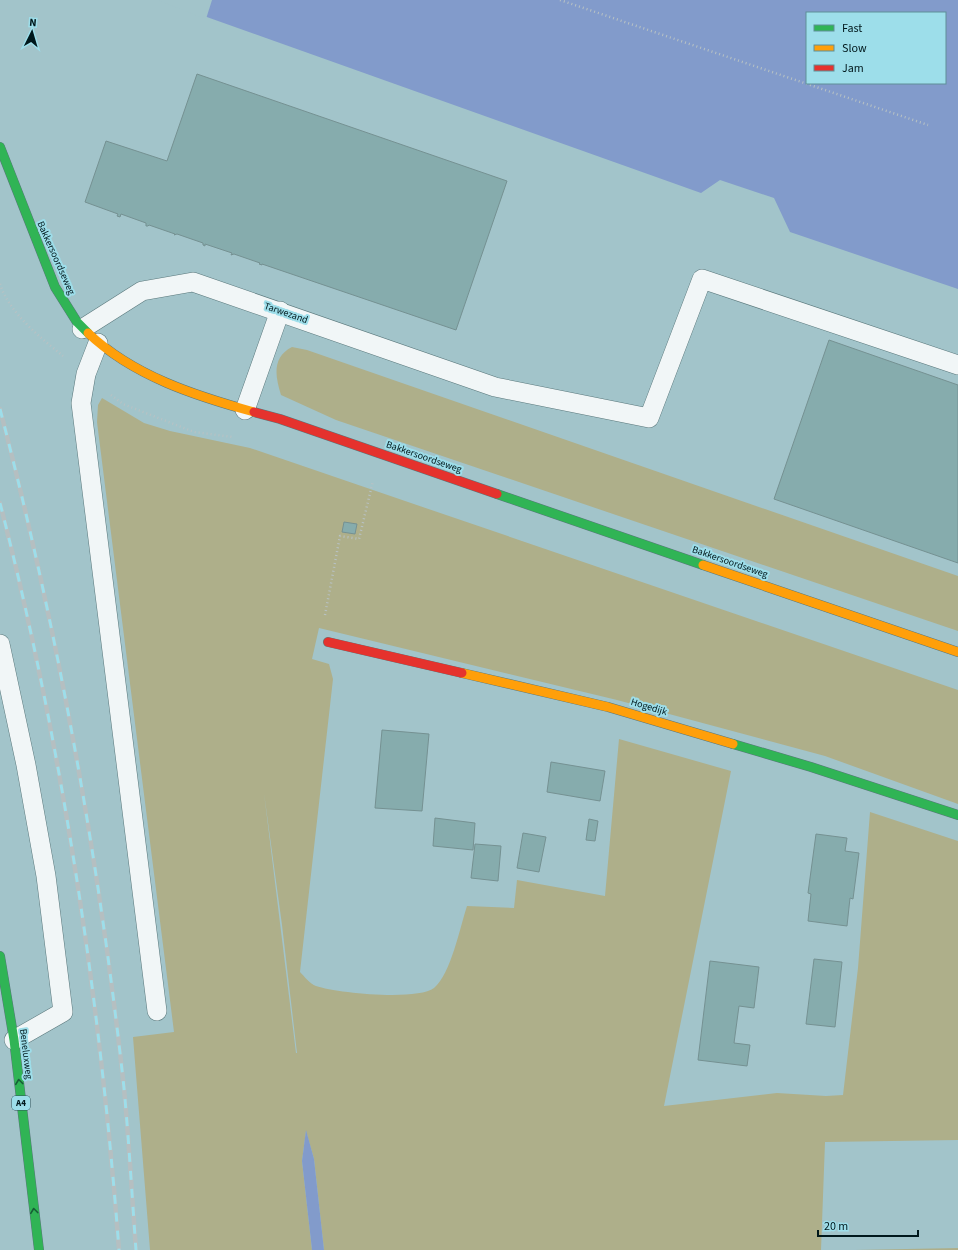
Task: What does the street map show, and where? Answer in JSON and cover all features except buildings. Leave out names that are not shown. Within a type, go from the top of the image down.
[{"type":"main road","name":"Bakkersoordseweg","points":[[0,147],[30,228],[59,297],[82,329],[98,342],[142,371],[196,394],[245,410],[280,419],[958,652]]},
{"type":"main road","name":"Hogedijk","points":[[328,642],[608,707],[811,767],[958,815]]},
{"type":"main road","name":"Beneluxweg","points":[[0,956],[14,1040],[39,1250]]},
{"type":"lane","name":"Tarwezand","points":[[82,329],[142,291],[193,282],[495,387],[649,418],[702,279],[958,365]]},
{"type":"lane","points":[[245,410],[280,311]]},
{"type":"lane","points":[[98,342],[86,374],[81,403],[157,1011]]},
{"type":"lane","points":[[0,644],[26,764],[46,876],[63,1012],[14,1040]]},
{"type":"path","points":[[560,0],[806,84]]},
{"type":"path","points":[[807,84],[928,125]]},
{"type":"path","points":[[328,642],[320,640],[340,536],[359,538],[373,480]]},
{"type":"green space","points":[[292,347],[307,350],[958,576],[958,631],[336,420],[281,395],[277,381],[278,362],[281,356]]},
{"type":"green space","points":[[102,398],[144,423],[170,431],[250,448],[958,690],[958,804],[825,756],[617,700],[319,628],[312,659],[329,664],[333,679],[300,972],[309,982],[326,989],[394,995],[425,992],[434,988],[445,972],[454,950],[467,906],[514,908],[517,880],[605,896],[619,739],[731,771],[664,1106],[777,1093],[826,1096],[843,1095],[858,968],[870,812],[958,841],[958,1140],[825,1142],[821,1250],[324,1250],[314,1159],[306,1131],[302,1161],[312,1250],[150,1250],[133,1037],[174,1032],[97,422],[98,405]],"holes":[[[264,793],[282,925],[297,1053]]]},
{"type":"green space","points":[[958,1248],[958,1250],[855,1250]]},
{"type":"water","points":[[159,0],[958,0],[958,289],[790,232],[774,198],[720,180],[701,193]]},
{"type":"water","points":[[306,1130],[314,1159],[324,1250],[312,1250],[302,1161]]},
{"type":"pier","points":[[157,0],[212,0],[206,19]]},
{"type":"railway","points":[[0,409],[21,493],[58,661],[89,831],[114,1002],[124,1088],[136,1250]]},
{"type":"railway","points":[[0,503],[42,688],[76,874],[90,968],[101,1062],[119,1250]]},
{"type":"traffic: fast","points":[[0,147],[55,287],[77,322],[88,333]]},
{"type":"traffic: fast","points":[[497,494],[703,565]]},
{"type":"traffic: fast","points":[[733,744],[811,767],[958,815]]},
{"type":"traffic: fast","points":[[0,956],[14,1040],[39,1250]]},
{"type":"traffic: slow","points":[[88,333],[125,361],[166,383],[210,399],[254,412]]},
{"type":"traffic: slow","points":[[703,565],[958,652]]},
{"type":"traffic: slow","points":[[462,673],[608,707],[733,744]]},
{"type":"traffic: jam","points":[[254,412],[280,419],[497,494]]},
{"type":"traffic: jam","points":[[328,642],[462,673]]}]
